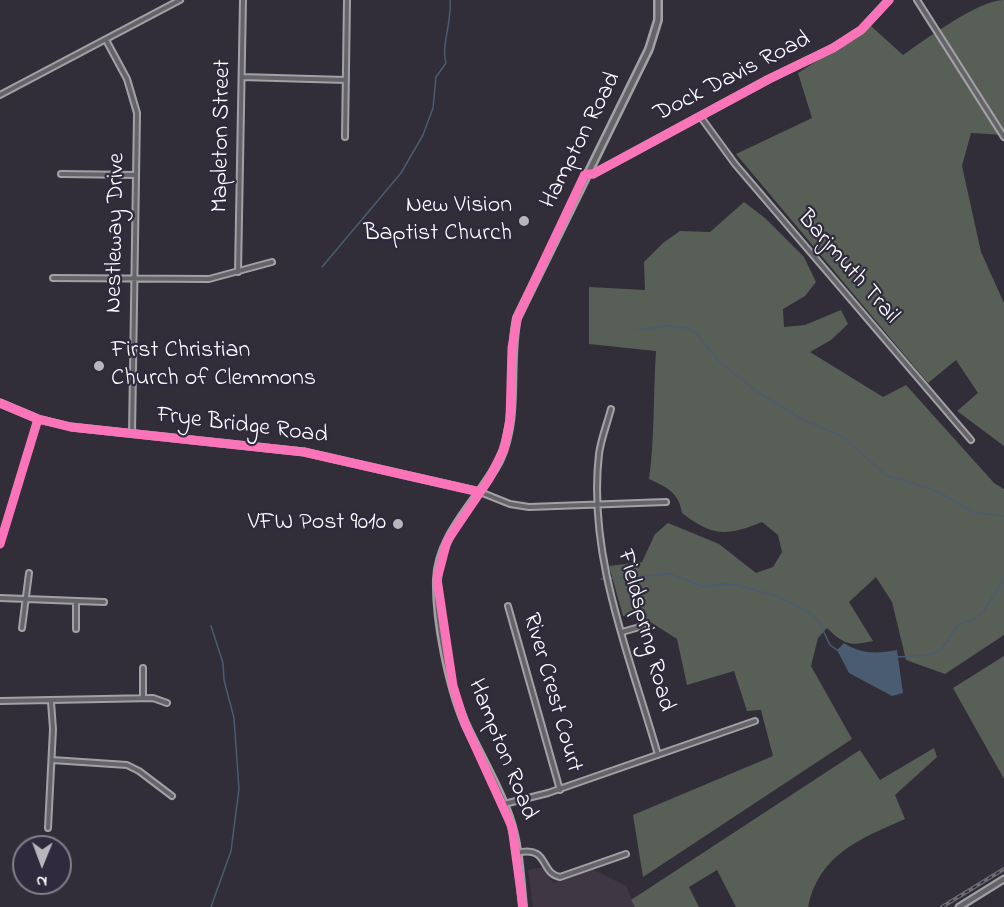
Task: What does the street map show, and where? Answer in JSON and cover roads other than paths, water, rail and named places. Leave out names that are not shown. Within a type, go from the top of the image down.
[{"type":"main road","name":"Hampton Road","points":[[523,907],[518,852],[504,804],[458,705],[449,668],[438,598],[438,570],[442,551],[498,463],[509,434],[512,348],[517,318],[585,174],[649,49],[658,20],[658,0]]},
{"type":"street","points":[[0,95],[180,0]]},
{"type":"street","name":"Mapleton Street","points":[[238,272],[243,0]]},
{"type":"street","points":[[345,136],[348,0]]},
{"type":"street","name":"Dock Davis Road","points":[[585,174],[593,174],[833,48],[861,30],[889,0]]},
{"type":"street","points":[[916,0],[1004,137]]},
{"type":"street","name":"Nestleway Drive","points":[[106,40],[127,79],[135,103],[132,434]]},
{"type":"street","points":[[242,77],[346,80]]},
{"type":"street","name":"Barjmuth Trail","points":[[700,116],[735,164],[971,440]]},
{"type":"street","points":[[61,174],[136,175]]},
{"type":"street","points":[[53,278],[190,280],[238,272],[272,262]]},
{"type":"street","name":"Frye Bridge Road","points":[[0,403],[38,419],[71,428],[304,452],[480,492]]},
{"type":"street","name":"Fieldspring Road","points":[[611,409],[599,453],[599,505],[605,567],[658,755]]},
{"type":"street","points":[[0,544],[38,419]]},
{"type":"street","points":[[480,492],[510,504],[529,507],[666,502]]},
{"type":"street","points":[[22,628],[29,573]]},
{"type":"street","points":[[0,598],[104,602]]},
{"type":"street","points":[[76,602],[76,629]]},
{"type":"street","name":"River Crest Court","points":[[508,606],[560,789]]},
{"type":"street","points":[[622,632],[643,626]]},
{"type":"street","points":[[143,668],[143,698]]},
{"type":"street","points":[[0,701],[51,702],[143,698],[167,703]]},
{"type":"street","points":[[48,828],[52,760],[51,702]]},
{"type":"street","points":[[504,804],[560,789],[755,721]]},
{"type":"street","points":[[52,760],[127,765],[139,771],[172,796]]},
{"type":"street","points":[[518,852],[529,850],[536,853],[553,875],[560,877],[626,854]]},
{"type":"street","points":[[959,907],[1004,879]]},
{"type":"water","points":[[844,643],[869,652],[897,650],[903,693],[892,696],[849,673],[837,650]]},
{"type":"waterway","points":[[322,267],[401,173],[423,135],[433,108],[436,77],[446,63],[445,48],[450,0]]},
{"type":"waterway","points":[[634,330],[669,326],[687,328],[696,333],[719,361],[756,391],[804,420],[843,437],[886,475],[937,491],[973,512],[1004,516]]},
{"type":"waterway","points":[[601,579],[670,574],[705,587],[722,584],[737,585],[777,596],[810,613],[819,622],[830,645],[837,650]]},
{"type":"waterway","points":[[897,657],[928,655],[941,650],[958,625],[974,619],[984,611],[1004,578]]},
{"type":"waterway","points":[[211,626],[223,663],[224,680],[234,718],[239,789],[231,851],[211,907]]},
{"type":"railway","points":[[942,907],[1004,869]]},
{"type":"place","name":"New Vision Baptist Church","points":[[524,221]]},
{"type":"place","name":"First Christian Church of Clemmons","points":[[99,366]]},
{"type":"place","name":"VFW Post 9010","points":[[398,524]]}]
